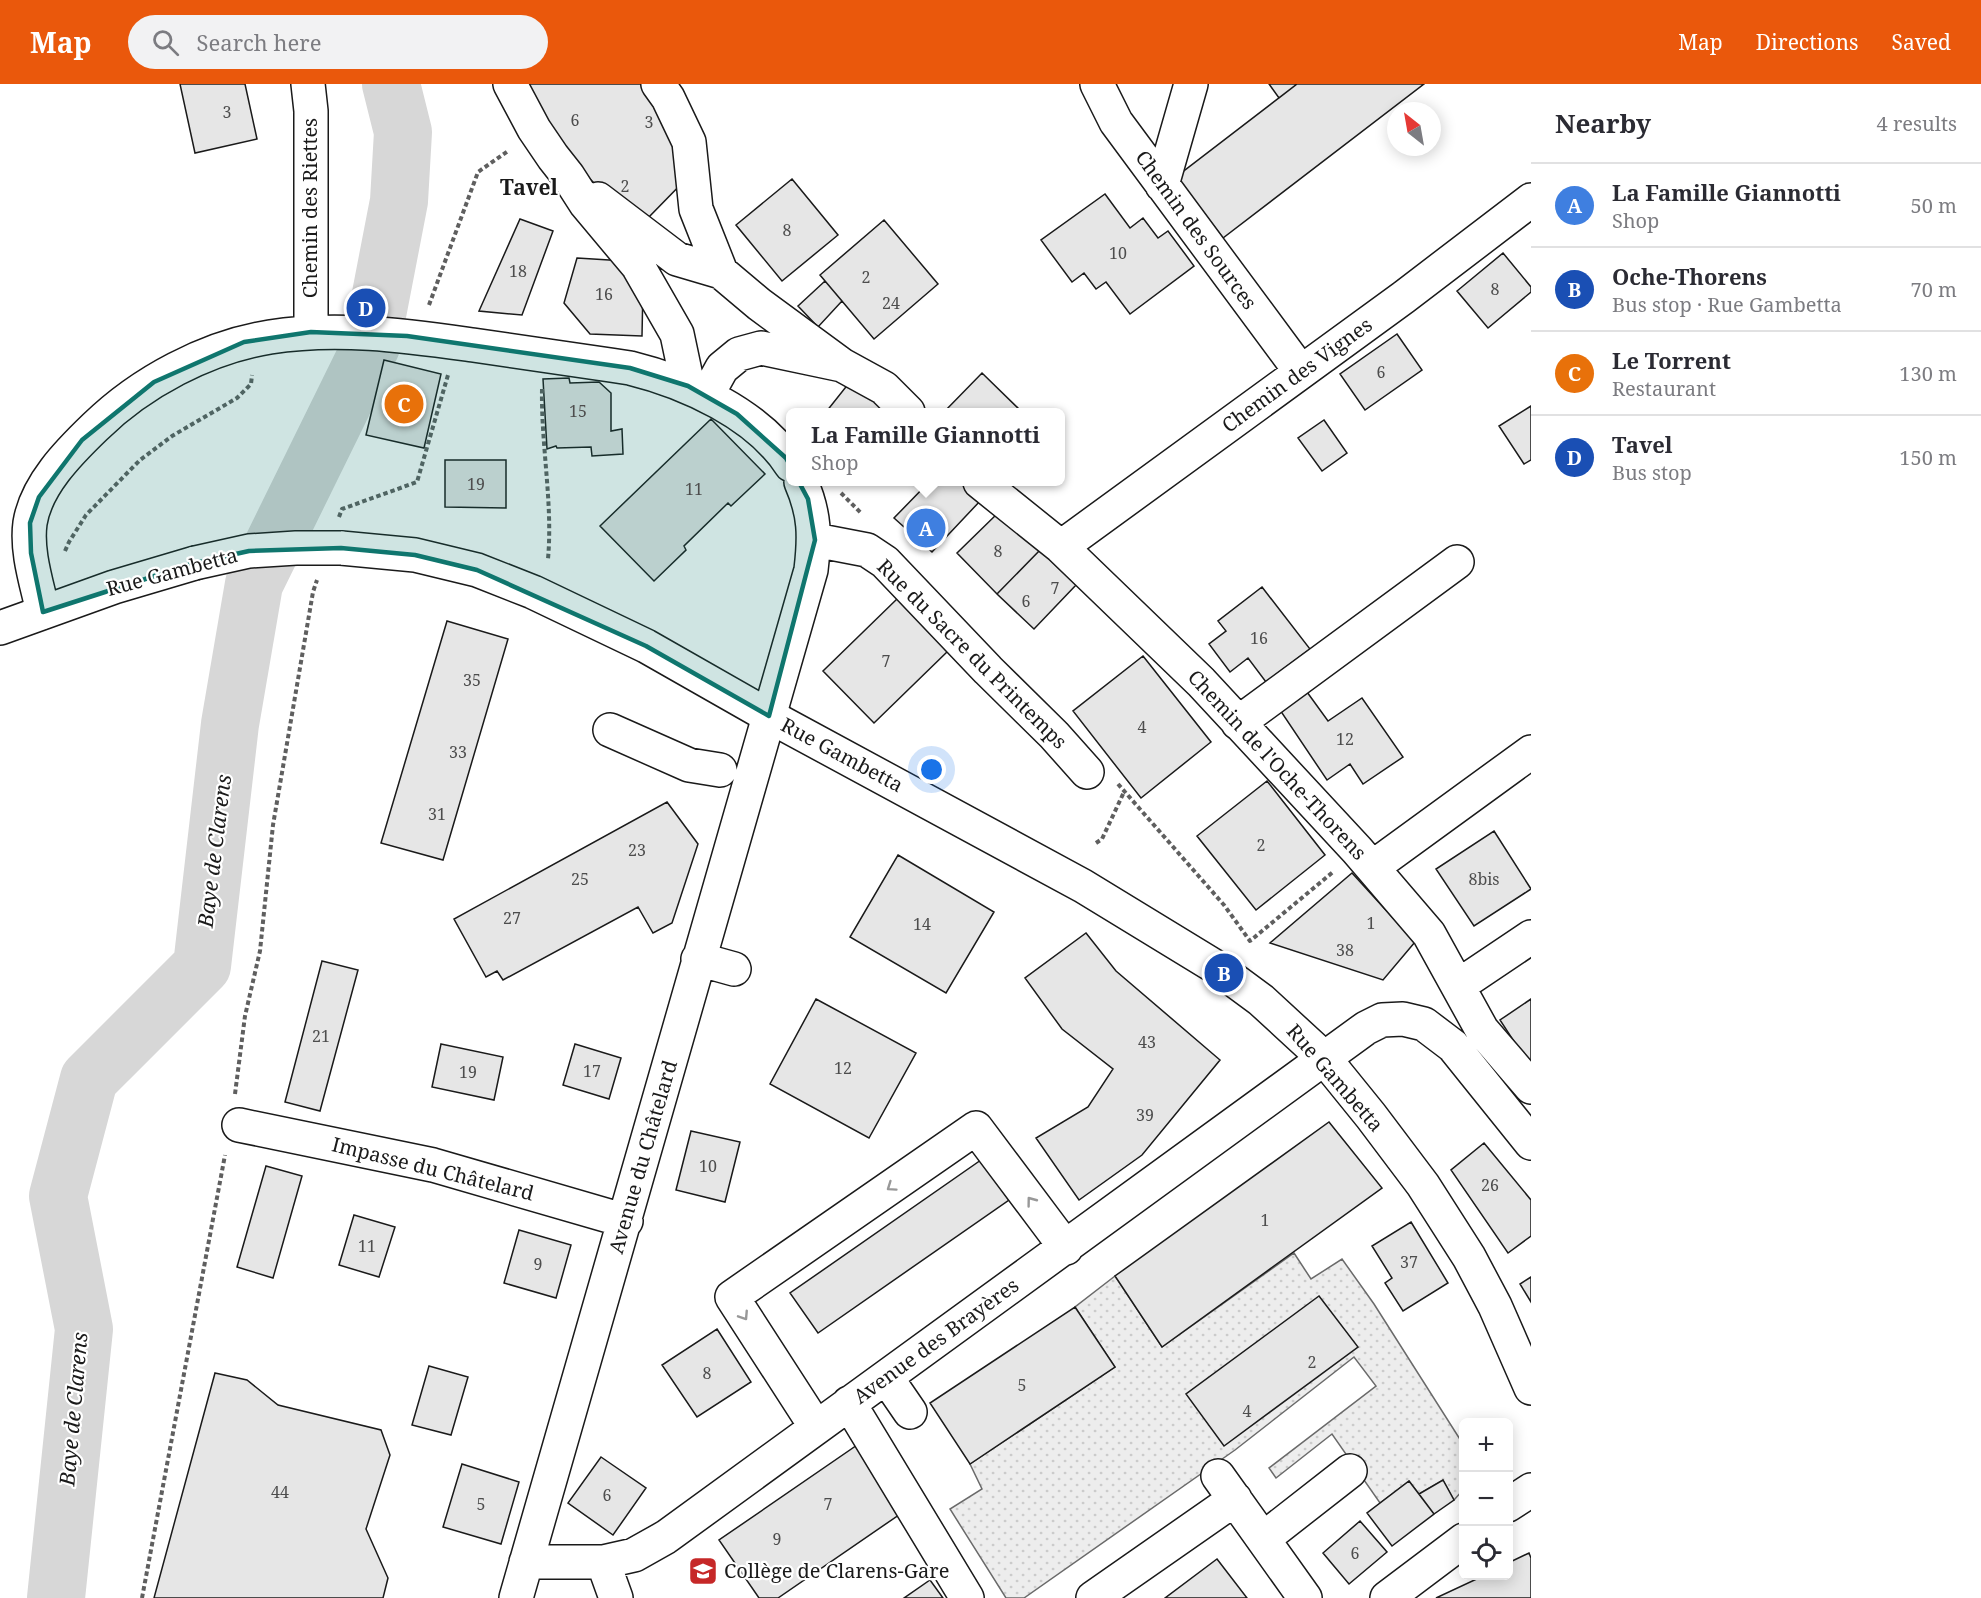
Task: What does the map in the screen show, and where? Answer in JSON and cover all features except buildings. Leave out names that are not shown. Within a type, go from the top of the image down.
[{"type":"street","name":"Chemin des Riettes","points":[[308,84],[311,111],[310,332]]},
{"type":"street","points":[[510,84],[534,129],[553,158],[586,204],[638,266],[677,334],[698,391]]},
{"type":"street","points":[[658,84],[668,98],[688,142],[696,208],[721,272]]},
{"type":"street","name":"Chemin des Sources","points":[[1097,84],[1116,122],[1301,372]]},
{"type":"street","points":[[1162,185],[1191,84]]},
{"type":"street","points":[[568,176],[677,259],[721,272],[759,304],[842,365],[884,388],[904,408]]},
{"type":"street","name":"Chemin des Vignes","points":[[1061,547],[1404,297],[1531,200]]},
{"type":"street","points":[[43,612],[31,553],[30,523],[39,497],[58,466],[81,440],[123,403],[154,382],[191,362],[244,342],[310,332],[416,325],[630,368],[659,375],[698,391],[737,414],[762,433],[786,459]]},
{"type":"street","points":[[698,391],[740,354],[761,348],[842,365]]},
{"type":"street","points":[[769,716],[811,570],[815,540],[814,521],[803,486]]},
{"type":"street","name":"Chemin de l'Oche-Thorens","points":[[985,486],[1061,547],[1201,682],[1373,867],[1429,934],[1482,1030],[1531,1088]]},
{"type":"street","name":"Rue du Sacre du Printemps","points":[[815,540],[867,550],[885,562],[1054,735],[1087,772]]},
{"type":"street","name":"Rue Gambetta","points":[[0,628],[114,587],[195,562],[249,551],[333,546],[415,555],[477,570],[533,592],[646,646],[1144,922],[1219,969],[1261,999],[1324,1059],[1423,1185],[1474,1267],[1495,1306],[1531,1388]]},
{"type":"street","points":[[1239,723],[1457,562]]},
{"type":"street","name":"Avenue du Châtelard","points":[[516,1598],[769,716]]},
{"type":"street","points":[[610,730],[689,765],[720,770]]},
{"type":"street","points":[[1373,867],[1531,752]]},
{"type":"street","points":[[1458,986],[1531,937]]},
{"type":"street","points":[[698,959],[734,969]]},
{"type":"street","name":"Avenue des Brayères","points":[[526,1562],[603,1562],[634,1556],[666,1537],[1324,1059],[1382,1020],[1403,1019],[1424,1024],[1453,1046],[1531,1143]]},
{"type":"street","name":"Impasse du Châtelard","points":[[237,1110],[626,1221]]},
{"type":"street","points":[[816,1427],[732,1297],[976,1128],[1066,1248]]},
{"type":"street","points":[[886,1377],[910,1412]]},
{"type":"street","points":[[849,1403],[967,1598]]},
{"type":"street","points":[[1263,1539],[1350,1471]]},
{"type":"street","points":[[1094,1598],[1227,1488],[1305,1598]]},
{"type":"street","points":[[1513,1503],[1531,1490]]},
{"type":"street","points":[[1388,1598],[1459,1544]]},
{"type":"street","points":[[603,1562],[616,1598]]},
{"type":"path","points":[[416,325],[478,172],[501,157]]},
{"type":"path","points":[[65,552],[86,515],[140,460],[172,436],[237,398],[250,384],[253,368]]},
{"type":"path","points":[[237,1110],[245,1016],[260,951],[273,825],[313,592],[333,546],[342,509],[417,482],[448,374]]},
{"type":"path","points":[[542,383],[541,416],[550,535],[548,559]]},
{"type":"path","points":[[1096,843],[1102,838],[1124,792]]},
{"type":"path","points":[[1250,941],[1329,875]]},
{"type":"path","points":[[141,1598],[225,1154]]},
{"type":"highlighted area","points":[[311,332],[407,336],[582,361],[630,368],[688,386],[737,414],[786,458],[808,499],[815,540],[769,716],[646,646],[477,570],[415,555],[341,548],[249,551],[195,563],[43,612],[31,553],[30,523],[39,497],[82,440],[154,382],[244,342]]},
{"type":"shaded area","points":[[1294,1253],[1311,1279],[1342,1259],[1374,1304],[1459,1438],[1459,1494],[1454,1500],[1443,1480],[1419,1494],[1409,1481],[1380,1503],[1332,1434],[1276,1478],[1269,1468],[1376,1386],[1354,1357],[1235,1450],[1024,1598],[1006,1598],[950,1509],[982,1489],[970,1464],[1115,1367],[1075,1307],[1115,1276],[1162,1347]]},
{"type":"waterway","name":"Baye de Clarens","points":[[56,1598],[84,1329],[58,1196],[89,1079],[202,966],[230,724],[254,584],[371,346],[399,201],[403,132],[391,84]]},
{"type":"place","name":"Tavel","points":[[366,308]]},
{"type":"place","name":"Le Torrent","points":[[404,404]]},
{"type":"place","name":"La Famille Giannotti","points":[[926,528]]},
{"type":"place","name":"Oche-Thorens","points":[[1224,973]]},
{"type":"place","name":"Collège de Clarens-Gare","points":[[703,1571]]},
{"type":"district","name":"Tavel","points":[[529,188]]}]
